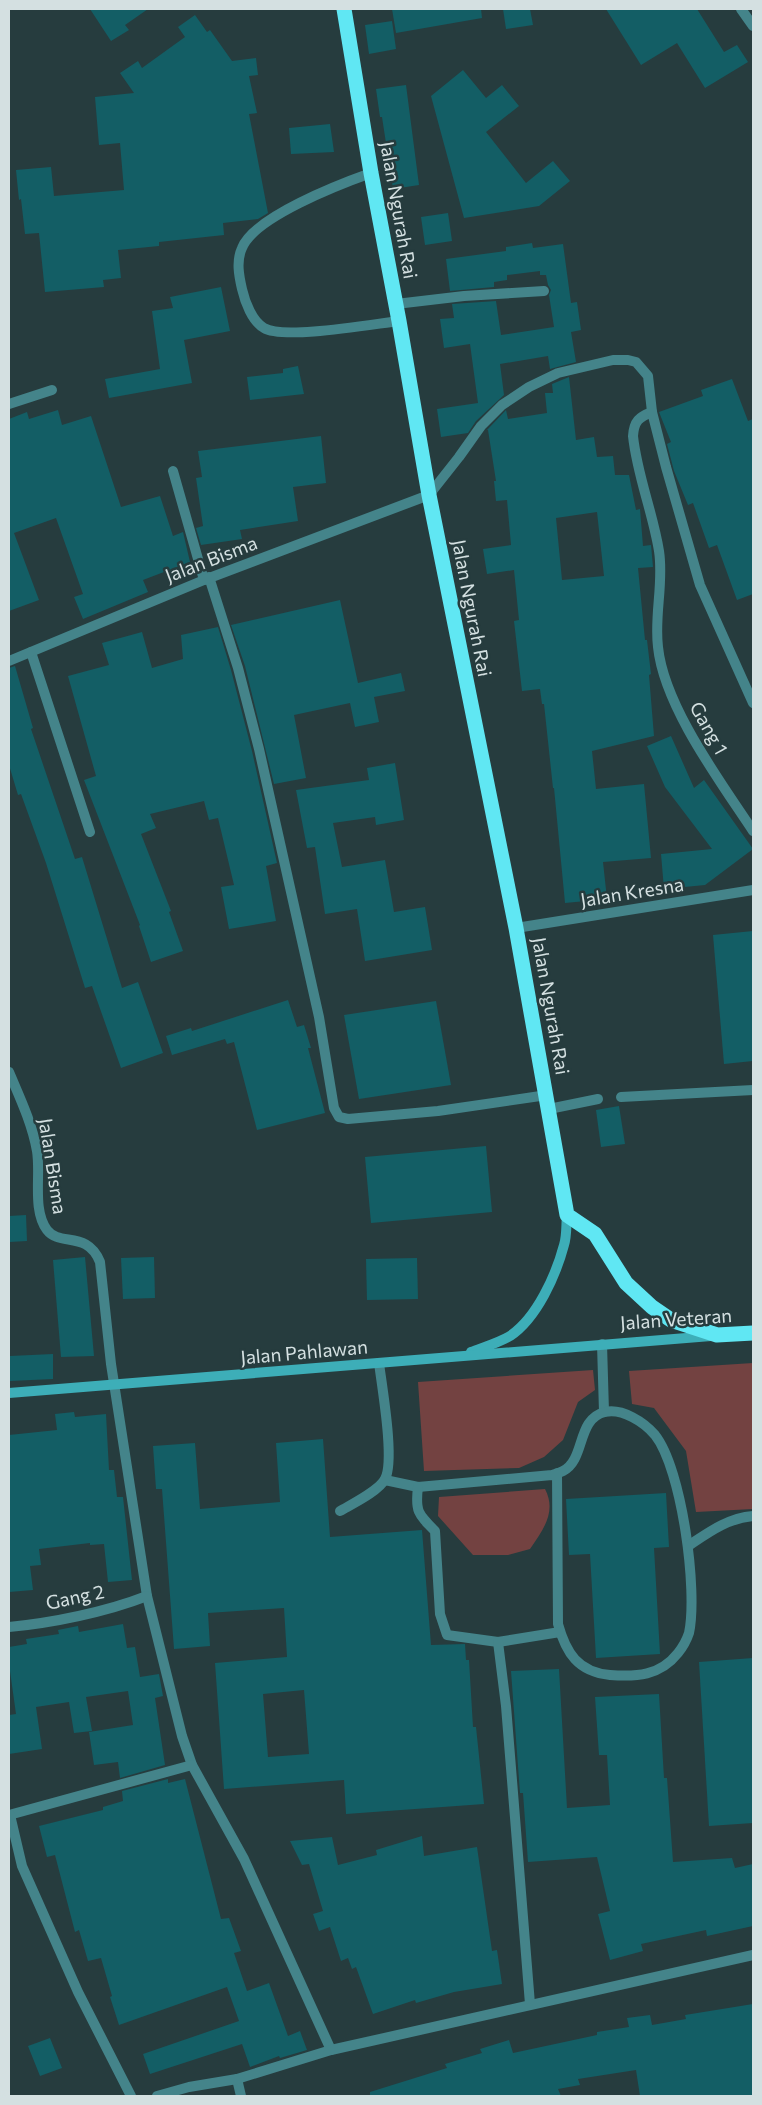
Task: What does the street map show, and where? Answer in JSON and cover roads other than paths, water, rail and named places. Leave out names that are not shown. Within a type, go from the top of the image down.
[{"type":"highway","name":"Jalan Ngurah Rai","points":[[344,9],[371,173],[429,495],[516,928],[567,1214]]},
{"type":"highway","points":[[567,1214],[595,1234],[626,1283],[652,1307],[671,1320],[717,1336]]},
{"type":"highway","name":"Jalan Veteran","points":[[717,1336],[753,1333]]},
{"type":"main road","name":"Jalan Ngurah Rai","points":[[458,1356],[500,1342],[512,1335],[533,1314],[542,1299],[565,1244],[567,1214]]},
{"type":"main road","name":"Jalan Veteran","points":[[602,1344],[717,1336]]},
{"type":"main road","name":"Jalan Pahlawan","points":[[9,1393],[379,1364],[602,1344]]},
{"type":"street","points":[[741,9],[753,26]]},
{"type":"street","points":[[371,173],[337,185],[268,222],[253,233],[242,248],[238,270],[251,314],[264,328],[287,333],[399,320]]},
{"type":"street","points":[[396,304],[464,296],[544,291]]},
{"type":"street","points":[[429,495],[481,426],[502,405],[543,379],[558,373],[614,360],[636,362],[648,376],[652,412],[700,585],[753,703]]},
{"type":"street","points":[[9,404],[52,390]]},
{"type":"street","name":"Gang 1","points":[[652,412],[640,417],[634,424],[633,436],[659,552],[657,632],[660,664],[667,686],[702,753],[753,832]]},
{"type":"street","points":[[173,471],[206,579],[238,668],[319,1017],[334,1108],[339,1117],[348,1119],[598,1099]]},
{"type":"street","name":"Jalan Bisma","points":[[9,661],[206,579],[429,495]]},
{"type":"street","points":[[31,652],[90,832]]},
{"type":"street","name":"Jalan Kresna","points":[[516,928],[753,890]]},
{"type":"street","name":"Jalan Bisma","points":[[9,1072],[32,1127],[38,1153],[41,1216],[48,1231],[54,1235],[88,1246],[95,1252],[100,1262],[114,1385],[147,1596],[182,1736],[192,1766],[244,1859],[331,2050]]},
{"type":"street","points":[[621,1097],[753,1090]]},
{"type":"street","points":[[602,1344],[604,1412]]},
{"type":"street","points":[[340,1511],[372,1491],[385,1480],[388,1470],[379,1364]]},
{"type":"street","points":[[385,1480],[418,1487],[525,1478],[557,1473],[563,1471],[571,1463],[589,1422],[604,1412],[620,1413],[641,1422],[662,1446],[684,1519],[688,1546],[692,1613],[688,1636],[678,1653],[664,1667],[655,1672],[636,1675],[600,1674],[590,1671],[581,1667],[570,1654],[562,1640],[558,1624],[557,1473]]},
{"type":"street","points":[[418,1487],[416,1504],[418,1510],[421,1517],[435,1531],[440,1614],[447,1635],[498,1642],[560,1632]]},
{"type":"street","points":[[688,1546],[721,1524],[742,1517],[753,1516]]},
{"type":"street","name":"Gang 2","points":[[9,1628],[126,1604],[147,1596]]},
{"type":"street","points":[[498,1642],[506,1706],[530,2004]]},
{"type":"street","points":[[131,2096],[78,1992],[22,1866],[9,1815],[192,1766]]},
{"type":"street","points":[[157,2096],[237,2079],[331,2050],[753,1955]]},
{"type":"street","points":[[237,2079],[241,2096]]}]
